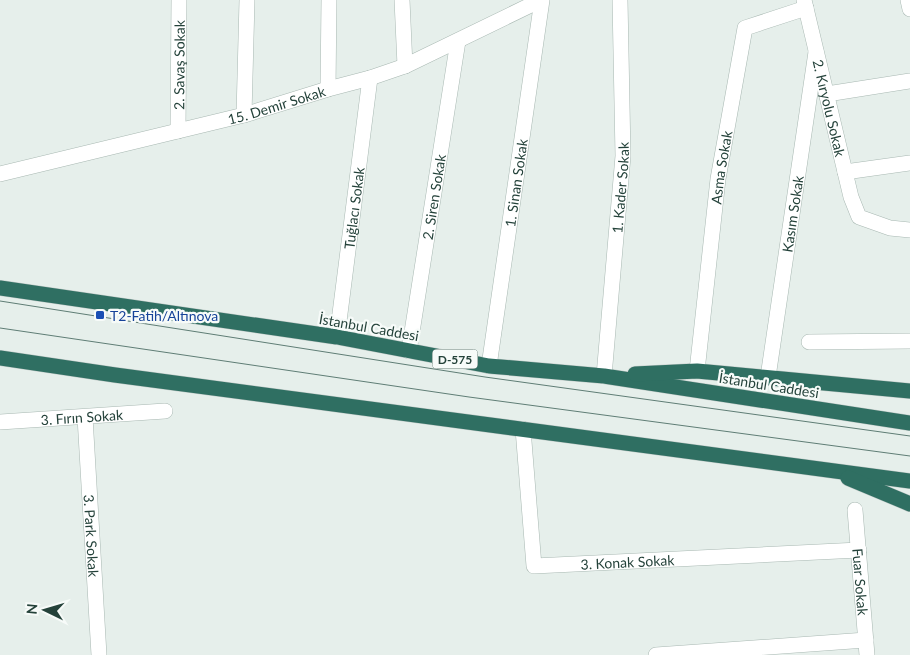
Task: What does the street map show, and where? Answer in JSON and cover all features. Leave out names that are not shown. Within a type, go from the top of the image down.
[{"type":"highway","name":"İstanbul Caddesi","points":[[0,288],[337,337],[488,366],[604,376],[910,424]]},
{"type":"highway","points":[[0,358],[910,481]]},
{"type":"highway","points":[[604,376],[697,371],[909,390]]},
{"type":"highway","points":[[829,470],[910,504]]},
{"type":"street","name":"2. Savaş Sokak","points":[[178,131],[179,0]]},
{"type":"street","points":[[244,115],[247,0]]},
{"type":"street","points":[[328,89],[329,0]]},
{"type":"street","points":[[402,0],[405,66]]},
{"type":"street","name":"15. Demir Sokak","points":[[0,174],[244,115],[370,78],[405,66],[541,0]]},
{"type":"street","name":"1. Sinan Sokak","points":[[488,366],[541,0]]},
{"type":"street","name":"1. Kader Sokak","points":[[604,376],[623,156],[620,0]]},
{"type":"street","points":[[908,0],[910,9]]},
{"type":"street","name":"2. Kıryolu Sokak","points":[[805,4],[851,197],[859,216],[890,228],[910,230]]},
{"type":"street","name":"Asma Sokak","points":[[697,371],[718,179],[745,28],[805,4]]},
{"type":"street","name":"2. Siren Sokak","points":[[409,351],[458,41]]},
{"type":"street","name":"Kasım Sokak","points":[[768,377],[816,52]]},
{"type":"street","name":"Tuğlacı Sokak","points":[[337,337],[370,78]]},
{"type":"street","points":[[827,94],[910,81]]},
{"type":"street","points":[[845,172],[910,163]]},
{"type":"street","points":[[809,342],[910,341]]},
{"type":"street","name":"3. Fırın Sokak","points":[[0,422],[165,411]]},
{"type":"street","name":"3. Park Sokak","points":[[85,417],[99,655]]},
{"type":"street","name":"3. Konak Sokak","points":[[523,429],[534,566],[858,550]]},
{"type":"street","name":"Fuar Sokak","points":[[855,510],[866,648]]},
{"type":"street","points":[[656,655],[866,648]]},
{"type":"tram line","points":[[0,301],[485,377],[910,436]]},
{"type":"tram line","points":[[0,328],[469,397],[910,456]]},
{"type":"place","name":"T2-Fatih/Altınova","points":[[100,315]]}]
